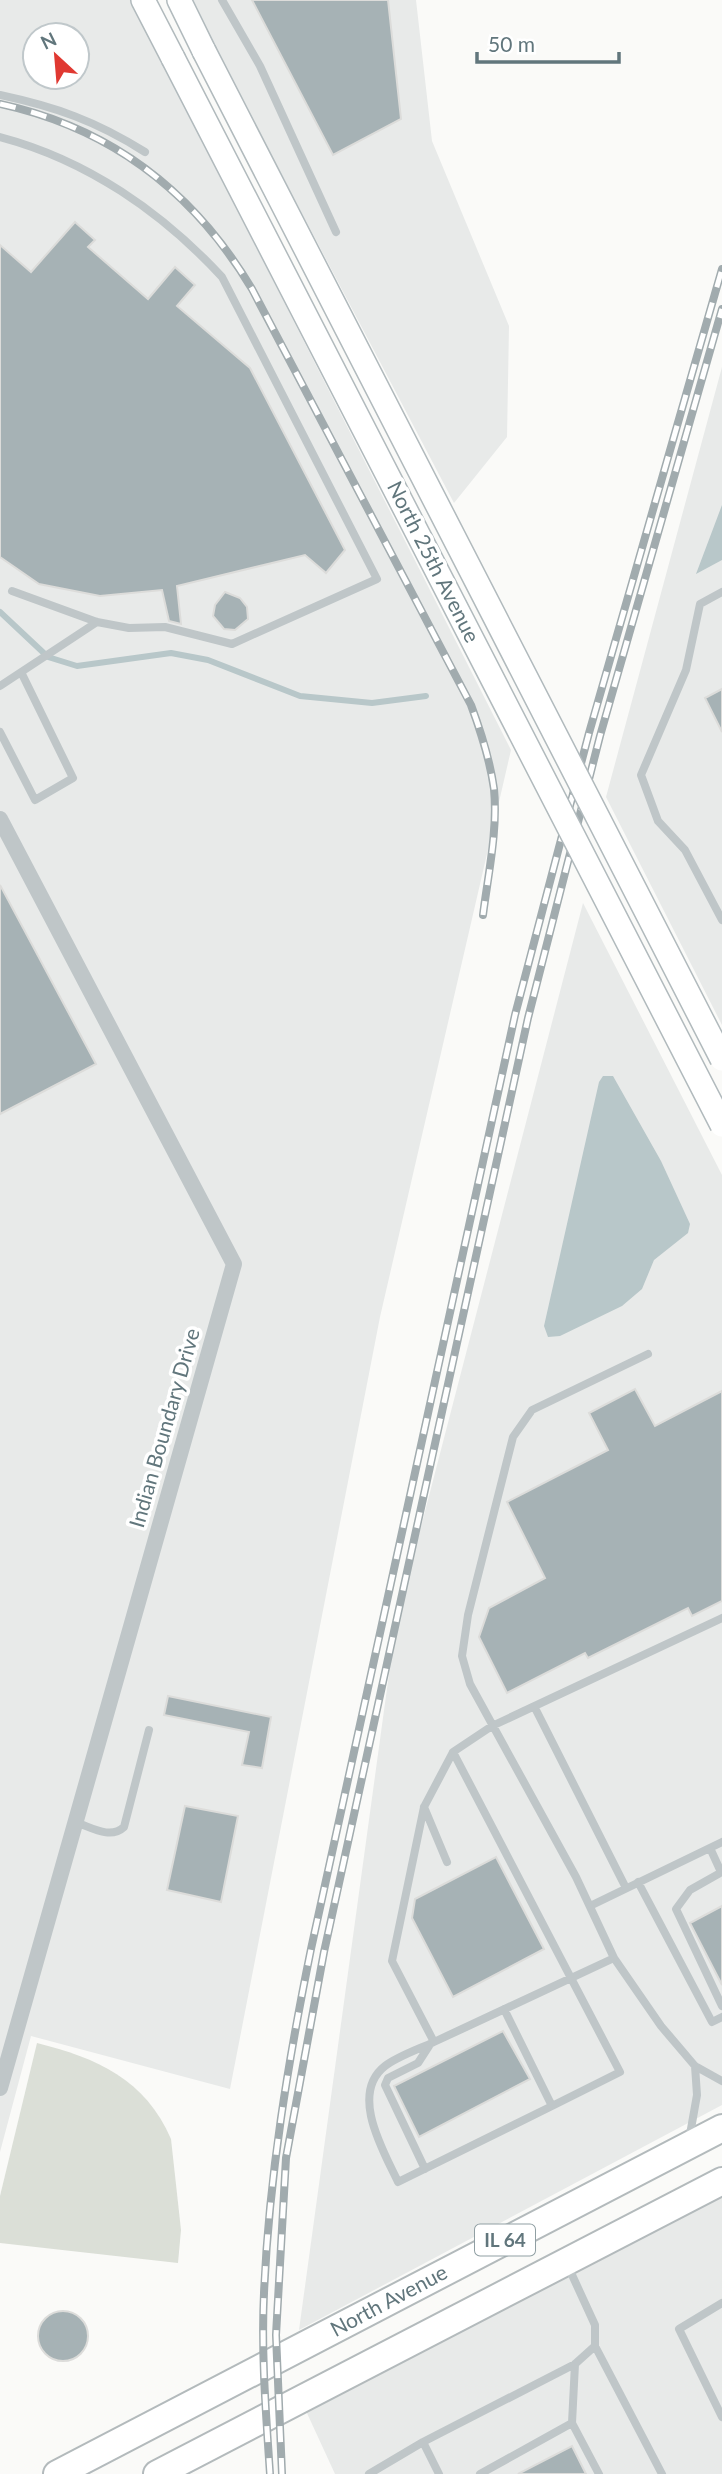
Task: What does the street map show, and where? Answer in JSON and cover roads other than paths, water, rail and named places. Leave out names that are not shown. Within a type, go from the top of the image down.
[{"type":"main road","name":"North 25th Avenue","points":[[180,1],[722,1059]]},
{"type":"main road","name":"North 25th Avenue","points":[[146,7],[722,1125]]},
{"type":"main road","name":"North Avenue","points":[[57,2474],[722,2128]]},
{"type":"main road","name":"IL 64","points":[[157,2474],[722,2180]]},
{"type":"street","name":"Indian Boundary Drive","points":[[0,819],[234,1264],[0,2088]]},
{"type":"lane","points":[[222,0],[260,66],[336,232]]},
{"type":"lane","points":[[0,95],[69,112],[107,128],[145,152]]},
{"type":"lane","points":[[0,137],[89,172],[114,186],[195,248],[222,276],[377,579],[232,643],[165,627],[130,628],[97,622],[12,591]]},
{"type":"lane","points":[[722,592],[699,604],[686,670],[641,775],[658,821],[685,850],[722,920]]},
{"type":"lane","points":[[0,687],[97,622]]},
{"type":"lane","points":[[0,732],[35,800],[73,778],[22,674]]},
{"type":"lane","points":[[648,1354],[532,1410],[513,1437],[468,1615],[462,1656],[470,1684],[590,1906],[614,1958],[661,2026],[695,2066],[722,2081]]},
{"type":"lane","points":[[432,2043],[392,1961],[424,1807],[453,1752],[492,1726],[536,1708],[722,1618]]},
{"type":"lane","points":[[536,1708],[626,1888]]},
{"type":"lane","points":[[75,1822],[110,1834],[118,1833],[124,1827],[149,1730]]},
{"type":"lane","points":[[453,1752],[572,1977],[621,2072],[398,2182],[369,2121],[373,2083],[384,2067],[504,2008],[572,1977],[614,1958]]},
{"type":"lane","points":[[424,1807],[447,1862]]},
{"type":"lane","points":[[590,1906],[722,1842]]},
{"type":"lane","points":[[710,1848],[721,1872],[690,1890],[676,1909],[722,2007]]},
{"type":"lane","points":[[638,1882],[712,2022],[722,2017]]},
{"type":"lane","points":[[504,2008],[552,2106]]},
{"type":"lane","points":[[425,2169],[385,2085],[388,2078],[418,2063],[432,2043]]},
{"type":"lane","points":[[688,2146],[697,2095],[695,2066]]},
{"type":"lane","points":[[566,2261],[595,2325],[595,2346],[662,2474]]},
{"type":"lane","points":[[722,2303],[679,2329],[722,2417]]},
{"type":"lane","points":[[369,2474],[423,2442],[575,2364],[595,2346]]},
{"type":"lane","points":[[575,2364],[572,2423],[599,2474]]},
{"type":"lane","points":[[480,2474],[572,2423]]},
{"type":"lane","points":[[423,2442],[439,2474]]},
{"type":"waterway","points":[[0,612],[48,657],[77,666],[171,653],[208,660],[300,696],[372,703],[426,696]]},
{"type":"railway","points":[[0,104],[78,129],[146,169],[176,194],[204,223],[252,289],[471,705],[485,746],[495,805],[494,836],[483,915]]},
{"type":"railway","points":[[270,2474],[263,2338],[270,2206],[281,2120],[311,1949],[515,1015],[589,733],[722,269]]},
{"type":"railway","points":[[282,2474],[276,2335],[286,2158],[324,1952],[528,1018],[600,736],[722,309]]}]
